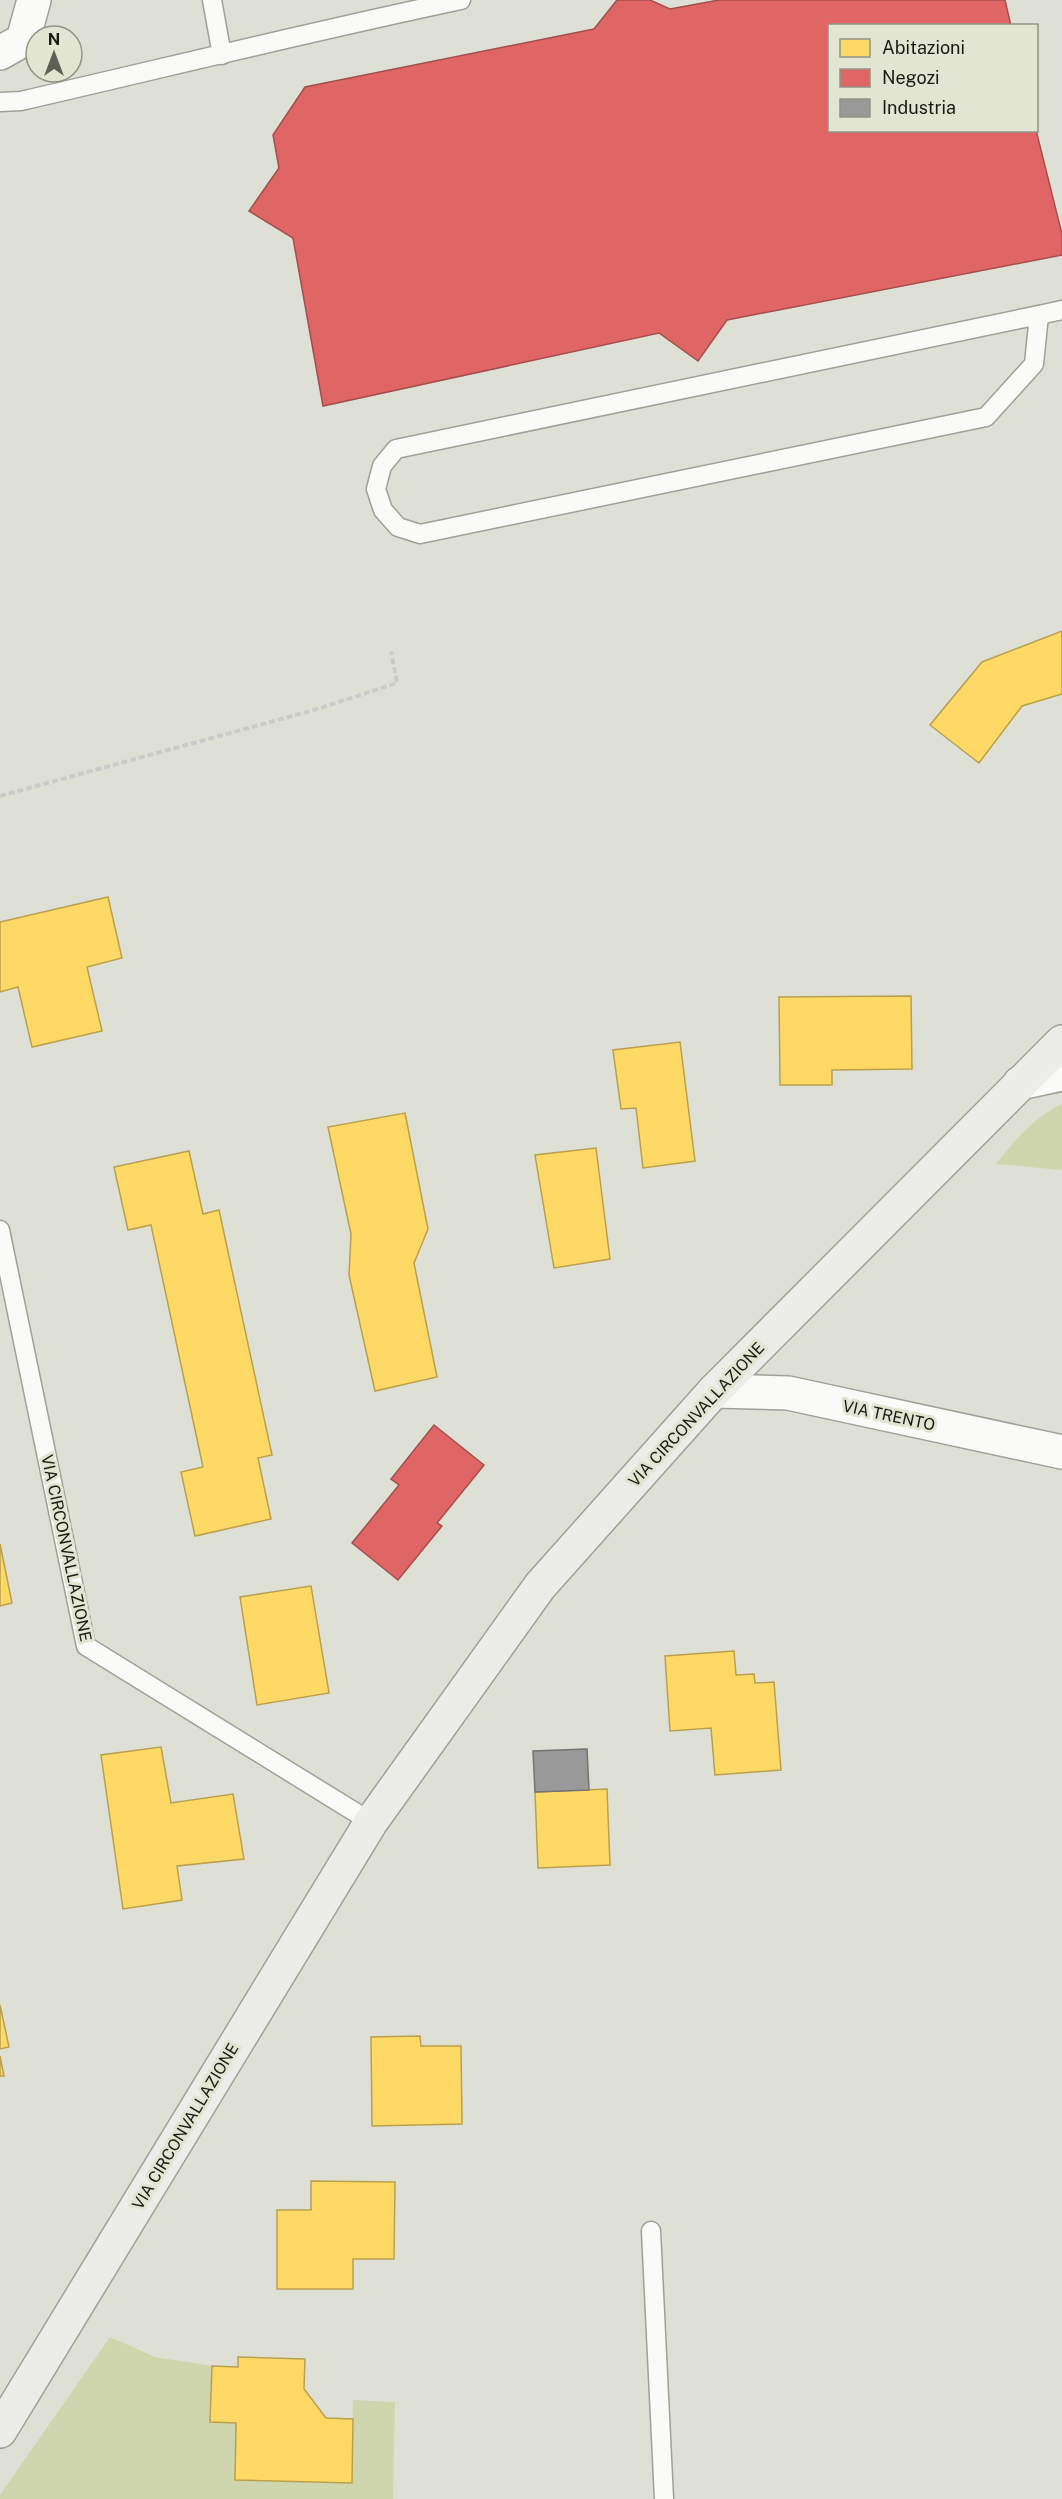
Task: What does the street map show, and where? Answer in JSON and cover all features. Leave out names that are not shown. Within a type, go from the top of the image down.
[{"type":"main road","name":"VIA CIRCONVALLAZIONE","points":[[0,2431],[371,1822],[540,1586],[714,1392],[1062,1042]]},
{"type":"street","points":[[0,53],[22,40],[34,0]]},
{"type":"street","points":[[1020,1083],[1062,1074]]},
{"type":"street","name":"VIA TRENTO","points":[[714,1392],[788,1393],[1062,1452]]},
{"type":"lane","points":[[212,0],[222,55]]},
{"type":"lane","points":[[0,102],[21,101],[222,55],[309,32],[461,0]]},
{"type":"lane","points":[[1039,315],[1034,364],[986,417],[420,534],[398,527],[383,510],[376,489],[381,466],[396,449],[1062,310]]},
{"type":"lane","name":"VIA CIRCONVALLAZIONE","points":[[0,1230],[86,1646],[371,1822]]},
{"type":"lane","points":[[651,2231],[664,2499]]},
{"type":"path","points":[[0,796],[314,710],[397,683],[391,651]]},
{"type":"green space","points":[[1062,1104],[1062,1170],[996,1164],[1034,1122]]},
{"type":"green space","points":[[110,2337],[155,2357],[212,2366],[210,2422],[236,2423],[235,2480],[351,2483],[353,2400],[395,2402],[393,2499],[0,2499],[0,2495]]},
{"type":"building: Abitazioni","points":[[1062,631],[1062,694],[1022,706],[979,763],[930,725],[982,662]]},
{"type":"building: Abitazioni","points":[[108,897],[122,958],[87,967],[102,1031],[32,1047],[18,987],[0,992],[0,922]]},
{"type":"building: Abitazioni","points":[[911,996],[912,1069],[832,1070],[832,1085],[780,1085],[779,997]]},
{"type":"building: Abitazioni","points":[[680,1042],[695,1161],[643,1168],[636,1108],[621,1109],[613,1050]]},
{"type":"building: Abitazioni","points":[[405,1113],[428,1229],[414,1263],[437,1377],[375,1391],[349,1275],[351,1234],[328,1127]]},
{"type":"building: Abitazioni","points":[[596,1148],[610,1259],[554,1268],[535,1155]]},
{"type":"building: Abitazioni","points":[[189,1151],[203,1214],[219,1210],[272,1455],[258,1458],[271,1519],[195,1536],[181,1472],[203,1467],[151,1225],[128,1230],[114,1167]]},
{"type":"building: Abitazioni","points":[[0,1544],[12,1603],[0,1606]]},
{"type":"building: Abitazioni","points":[[311,1586],[329,1693],[257,1705],[240,1597]]},
{"type":"building: Abitazioni","points":[[734,1651],[736,1675],[754,1674],[755,1683],[774,1682],[781,1770],[715,1775],[711,1728],[670,1731],[665,1656]]},
{"type":"building: Abitazioni","points":[[161,1747],[171,1803],[233,1794],[244,1859],[177,1866],[182,1900],[123,1909],[101,1755]]},
{"type":"building: Abitazioni","points":[[607,1789],[610,1865],[538,1868],[535,1792]]},
{"type":"building: Abitazioni","points":[[0,2005],[9,2047],[0,2049]]},
{"type":"building: Abitazioni","points":[[420,2036],[421,2046],[461,2046],[462,2124],[372,2126],[371,2037]]},
{"type":"building: Abitazioni","points":[[0,2056],[4,2076],[0,2076]]},
{"type":"building: Abitazioni","points":[[311,2181],[395,2182],[394,2259],[353,2259],[353,2289],[277,2289],[277,2210],[311,2210]]},
{"type":"building: Abitazioni","points":[[238,2357],[305,2359],[304,2389],[326,2418],[353,2419],[352,2483],[235,2480],[236,2423],[210,2422],[212,2366],[238,2367]]},
{"type":"building: Negozi","points":[[617,0],[650,0],[670,9],[719,0],[1005,0],[1011,24],[828,24],[828,132],[1036,132],[1062,234],[1062,255],[727,320],[698,361],[659,333],[323,406],[293,238],[249,211],[279,168],[273,135],[305,87],[594,29]]},
{"type":"building: Negozi","points":[[434,1425],[484,1465],[437,1523],[442,1526],[398,1580],[352,1543],[399,1485],[391,1479]]},
{"type":"building: Industria","points":[[587,1749],[589,1790],[535,1792],[533,1751]]}]
